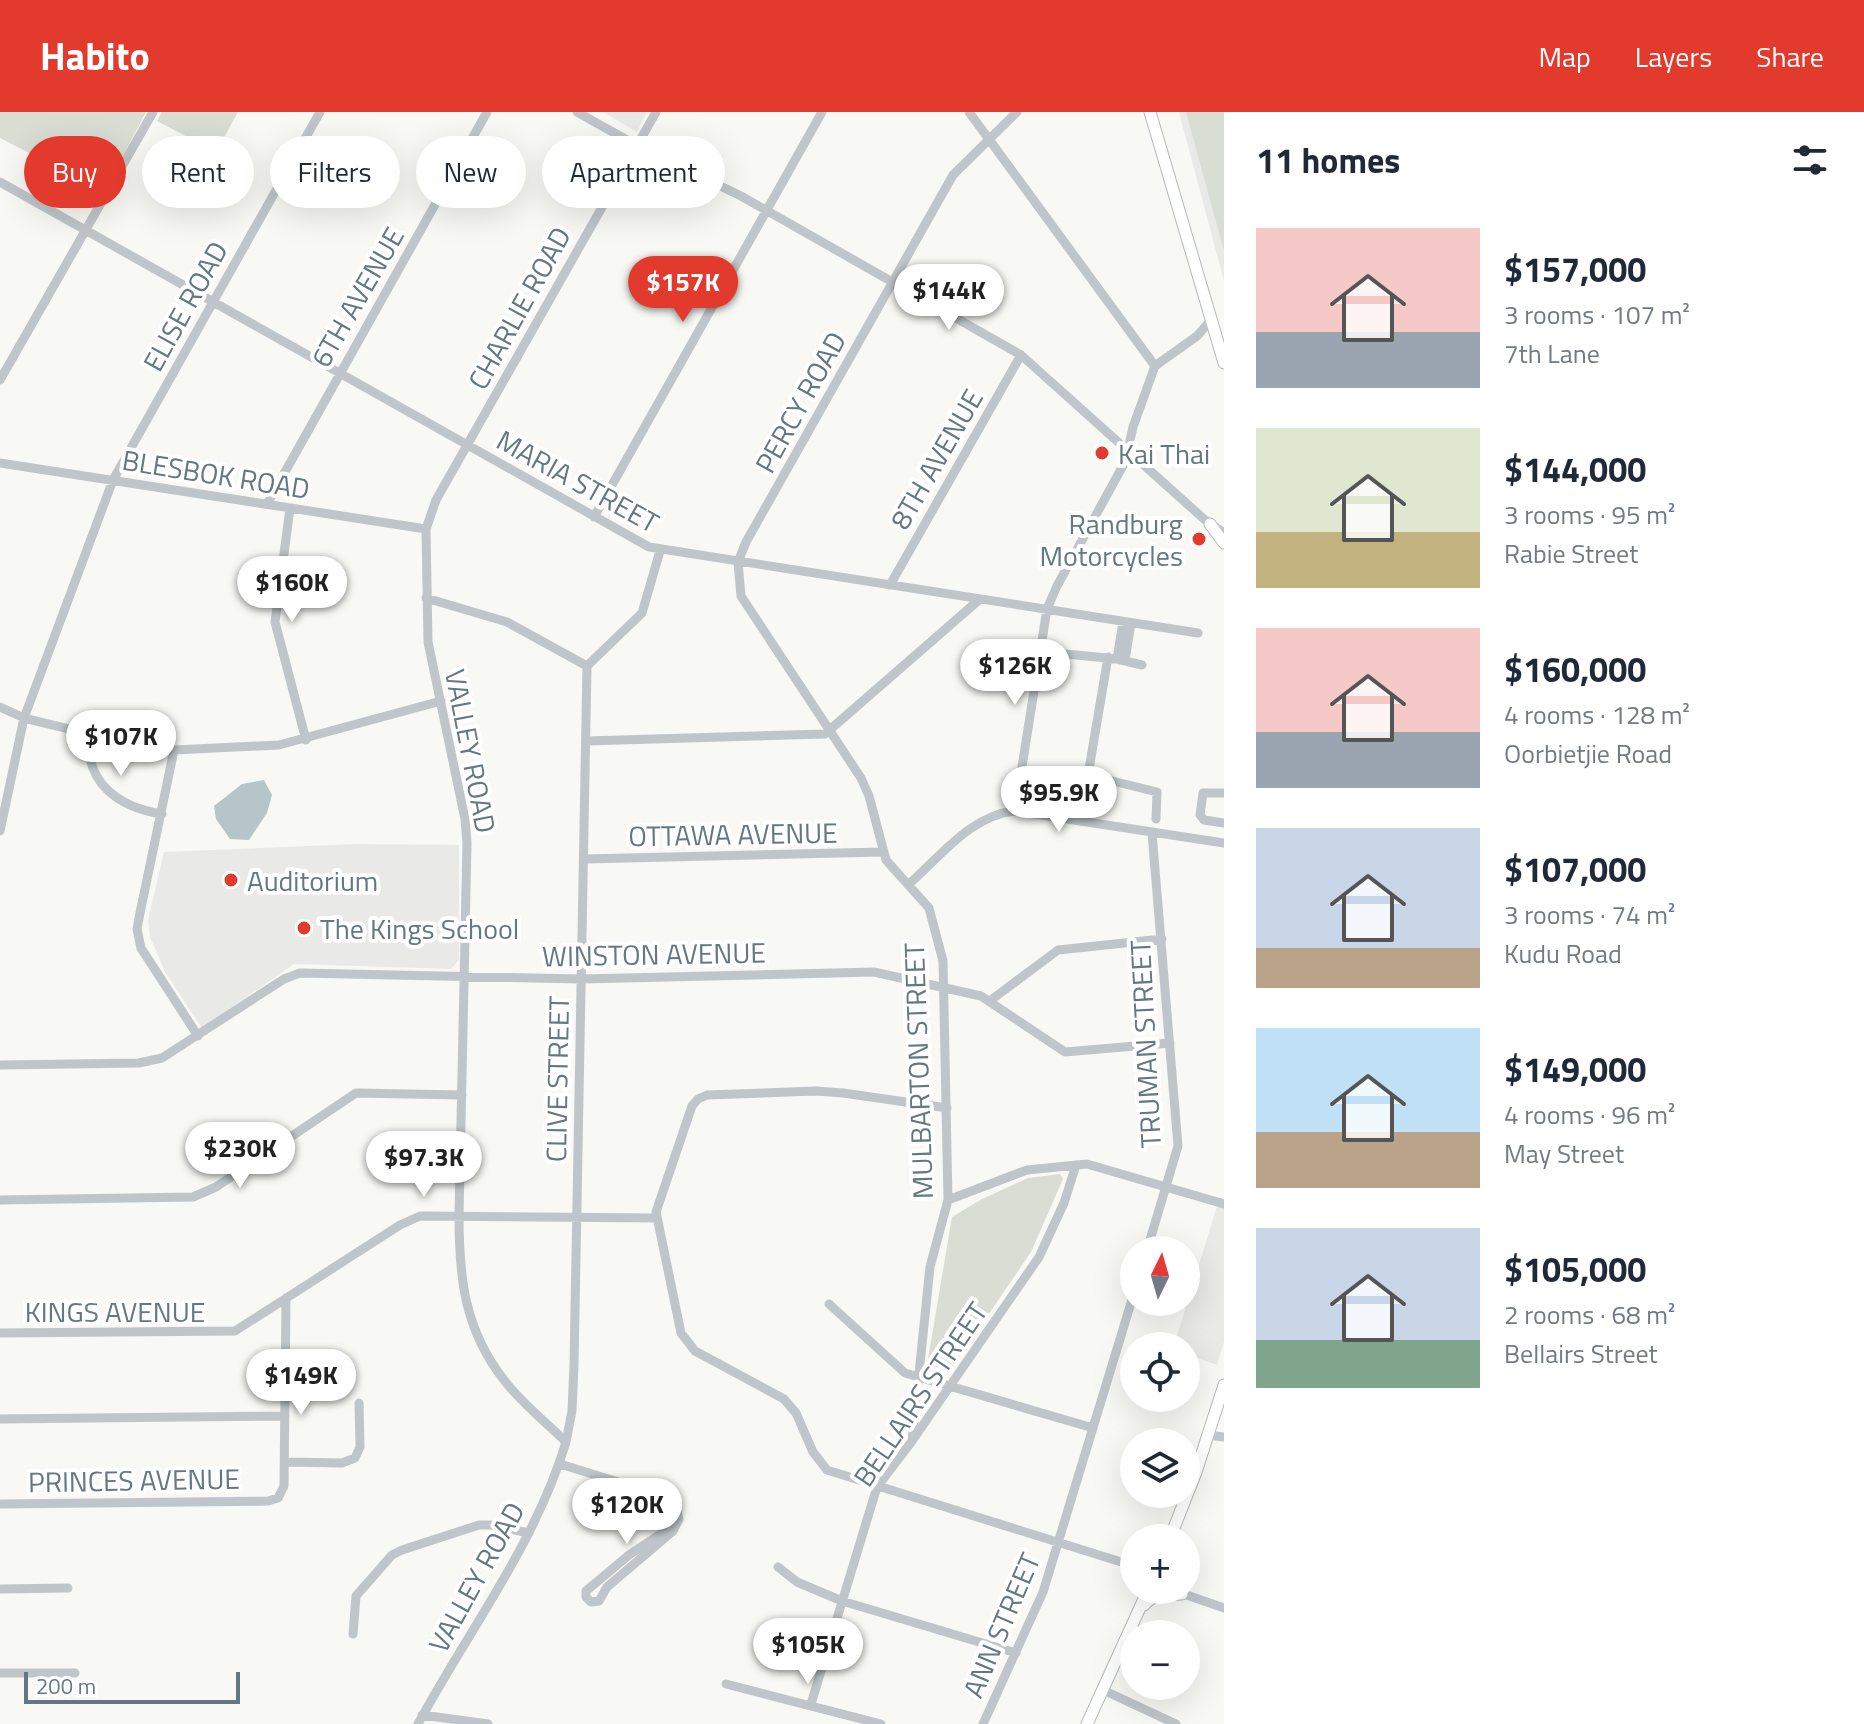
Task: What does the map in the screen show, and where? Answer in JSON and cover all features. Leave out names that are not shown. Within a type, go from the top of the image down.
[{"type":"main road","points":[[1150,112],[1224,363]]},
{"type":"main road","points":[[1157,112],[1224,351]]},
{"type":"main road","points":[[1210,524],[1224,543]]},
{"type":"main road","points":[[1177,1524],[1224,1385]]},
{"type":"main road","points":[[1087,1724],[1142,1604]]},
{"type":"main road","points":[[1138,1612],[1145,1604]]},
{"type":"street","points":[[0,380],[153,112]]},
{"type":"street","name":"ELISE ROAD","points":[[0,831],[24,718],[113,480],[320,112]]},
{"type":"street","name":"6TH AVENUE","points":[[267,504],[487,112]]},
{"type":"street","points":[[577,112],[620,136]]},
{"type":"street","name":"CHARLIE ROAD","points":[[641,136],[656,112]]},
{"type":"street","points":[[594,517],[822,112]]},
{"type":"street","points":[[969,112],[1155,366]]},
{"type":"street","name":"PERCY ROAD","points":[[738,562],[746,542],[953,175],[1017,112]]},
{"type":"street","name":"MARIA STREET","points":[[0,182],[467,446],[660,551],[1198,633]]},
{"type":"street","points":[[725,188],[1021,355],[1210,524],[1224,533]]},
{"type":"street","name":"CHARLIE ROAD","points":[[426,529],[436,500],[601,208]]},
{"type":"street","points":[[1015,811],[1047,609],[1123,468],[1133,427],[1155,366],[1197,336],[1212,319]]},
{"type":"street","points":[[1197,336],[1217,339]]},
{"type":"street","name":"8TH AVENUE","points":[[890,585],[1021,355]]},
{"type":"street","name":"BLESBOK ROAD","points":[[0,463],[426,529]]},
{"type":"street","points":[[290,508],[275,622],[306,740]]},
{"type":"street","name":"VALLEY ROAD","points":[[420,1720],[529,1533],[560,1464],[566,1442],[504,1381],[476,1332],[466,1306],[461,1277],[459,1215],[467,834],[430,653],[426,529]]},
{"type":"street","points":[[426,598],[507,622],[587,666],[642,613],[660,551]]},
{"type":"street","name":"MULBARTON STREET","points":[[738,562],[741,596],[866,789],[883,852],[890,866],[924,901],[932,916],[942,951],[948,1200],[930,1267],[912,1441]]},
{"type":"street","points":[[586,741],[814,736],[830,732],[980,599]]},
{"type":"street","points":[[1068,805],[1073,786],[1088,775],[1127,623]]},
{"type":"street","points":[[1056,653],[1117,659],[1142,665]]},
{"type":"street","name":"CLIVE STREET","points":[[566,1442],[573,1403],[587,666]]},
{"type":"street","points":[[0,707],[24,718],[145,747],[174,750],[271,747],[441,701]]},
{"type":"street","points":[[89,733],[89,760],[103,783],[128,807],[162,814]]},
{"type":"street","points":[[174,750],[140,913],[138,937],[141,948],[198,1036]]},
{"type":"street","points":[[1088,775],[1157,792],[1156,819]]},
{"type":"street","points":[[908,885],[974,825],[987,817],[1015,811],[1219,843],[1220,822],[1201,817],[1202,795],[1207,792],[1224,793]]},
{"type":"street","name":"TRUMAN STREET","points":[[1151,1236],[1178,1146],[1152,833]]},
{"type":"street","name":"OTTAWA AVENUE","points":[[584,859],[883,852]]},
{"type":"street","points":[[991,1000],[1058,950],[1162,939]]},
{"type":"street","name":"WINSTON AVENUE","points":[[0,1065],[148,1062],[171,1054],[296,974],[582,979],[883,973],[991,1000],[1065,1052],[1170,1043]]},
{"type":"street","points":[[947,1108],[831,1091],[702,1096],[692,1106],[662,1188],[655,1218],[684,1340],[695,1351],[784,1399],[796,1413],[813,1452],[827,1470],[1120,1562]]},
{"type":"street","points":[[0,1200],[193,1197],[216,1187],[356,1093],[462,1095]]},
{"type":"street","name":"BELLAIRS STREET","points":[[811,1704],[877,1487],[1039,1257],[1064,1203],[1076,1165]]},
{"type":"street","points":[[948,1200],[1027,1170],[1094,1165],[1224,1204]]},
{"type":"street","points":[[359,1403],[360,1447],[355,1458],[342,1463],[285,1462],[286,1298],[409,1220],[426,1215],[655,1218]]},
{"type":"street","name":"KINGS AVENUE","points":[[0,1333],[230,1332],[286,1298]]},
{"type":"street","points":[[829,1304],[902,1371],[1093,1428]]},
{"type":"street","points":[[1058,1542],[1127,1316]]},
{"type":"street","points":[[0,1419],[285,1416]]},
{"type":"street","points":[[1208,1435],[1224,1437]]},
{"type":"street","name":"PRINCES AVENUE","points":[[0,1504],[268,1501],[283,1493],[285,1462]]},
{"type":"street","points":[[560,1464],[660,1495],[676,1508],[679,1521],[673,1531],[616,1578],[599,1601],[594,1603],[587,1599],[586,1591],[629,1555],[671,1527],[677,1516]]},
{"type":"street","points":[[353,1634],[358,1592],[396,1552],[479,1525],[529,1533]]},
{"type":"street","name":"ANN STREET","points":[[983,1724],[1043,1592],[1058,1542]]},
{"type":"street","points":[[778,1567],[797,1582],[842,1601],[1016,1653]]},
{"type":"street","points":[[0,1589],[68,1588]]},
{"type":"street","points":[[1200,1600],[1224,1608]]},
{"type":"street","points":[[0,1673],[75,1673]]},
{"type":"street","points":[[726,1684],[881,1724]]},
{"type":"street","points":[[1103,1690],[1176,1724]]},
{"type":"street","points":[[420,1720],[488,1724]]},
{"type":"shaded area","points":[[0,112],[146,112],[126,150],[126,136],[24,136],[24,150],[0,138]]},
{"type":"shaded area","points":[[162,112],[238,112],[225,136],[186,136],[157,121]]},
{"type":"shaded area","points":[[603,112],[647,112],[637,132]]},
{"type":"shaded area","points":[[1179,112],[1224,112],[1224,281],[1192,161]]},
{"type":"shaded area","points":[[1186,112],[1224,112],[1224,251]]},
{"type":"shaded area","points":[[264,780],[272,795],[267,813],[249,840],[230,839],[216,819],[214,806],[242,784]]},
{"type":"shaded area","name":"The Kings School","points":[[357,844],[459,845],[459,960],[451,969],[294,964],[202,1028],[165,972],[150,937],[148,920],[164,852]]},
{"type":"shaded area","points":[[1060,1174],[1063,1179],[1031,1252],[954,1365],[932,1367],[928,1359],[952,1217],[1028,1178]]},
{"type":"shaded area","points":[[1217,1206],[1224,1208],[1224,1342],[1217,1365],[1200,1359],[1200,1332],[1178,1332],[1183,1316],[1200,1316],[1200,1261]]},
{"type":"place","name":"Kai Thai","points":[[1102,453]]},
{"type":"place","name":"Randburg Motorcycles","points":[[1199,539]]},
{"type":"place","name":"Auditorium","points":[[231,880]]},
{"type":"place","name":"The Kings School","points":[[304,928]]}]
